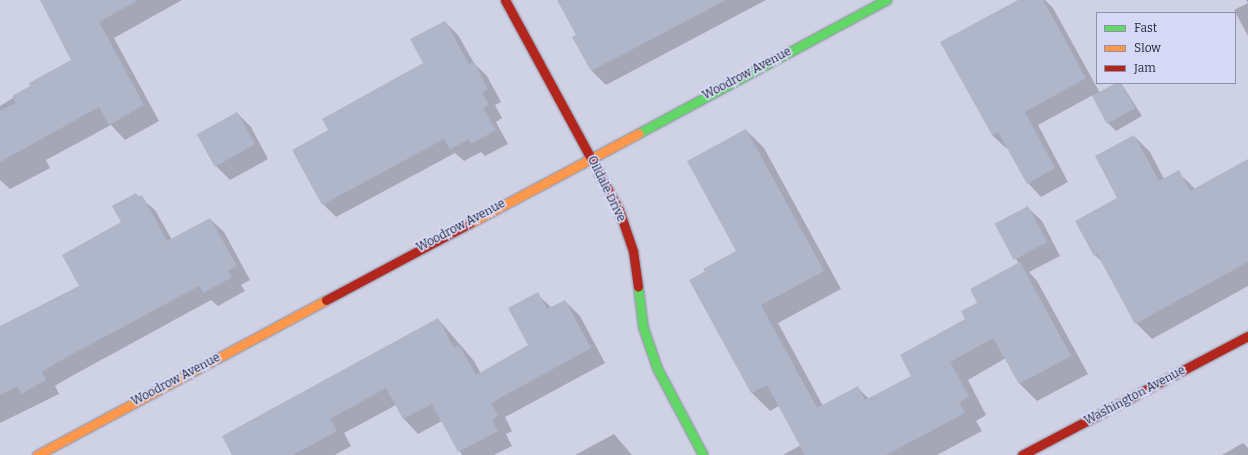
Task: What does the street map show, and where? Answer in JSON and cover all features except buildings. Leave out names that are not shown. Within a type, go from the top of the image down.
[{"type":"street","name":"Oildale Drive","points":[[506,0],[618,210],[633,251],[643,327],[657,368],[703,455]]},
{"type":"street","name":"Woodrow Avenue","points":[[37,455],[590,157],[886,0]]},
{"type":"street","name":"Washington Avenue","points":[[1022,455],[1248,336]]},
{"type":"traffic: fast","points":[[639,133],[886,0]]},
{"type":"traffic: fast","points":[[638,287],[643,327],[657,368],[703,455]]},
{"type":"traffic: slow","points":[[470,223],[639,133]]},
{"type":"traffic: slow","points":[[37,455],[326,300]]},
{"type":"traffic: jam","points":[[505,0],[619,210],[633,251],[638,287]]},
{"type":"traffic: jam","points":[[326,300],[470,223]]},
{"type":"traffic: jam","points":[[1022,455],[1248,336]]}]
